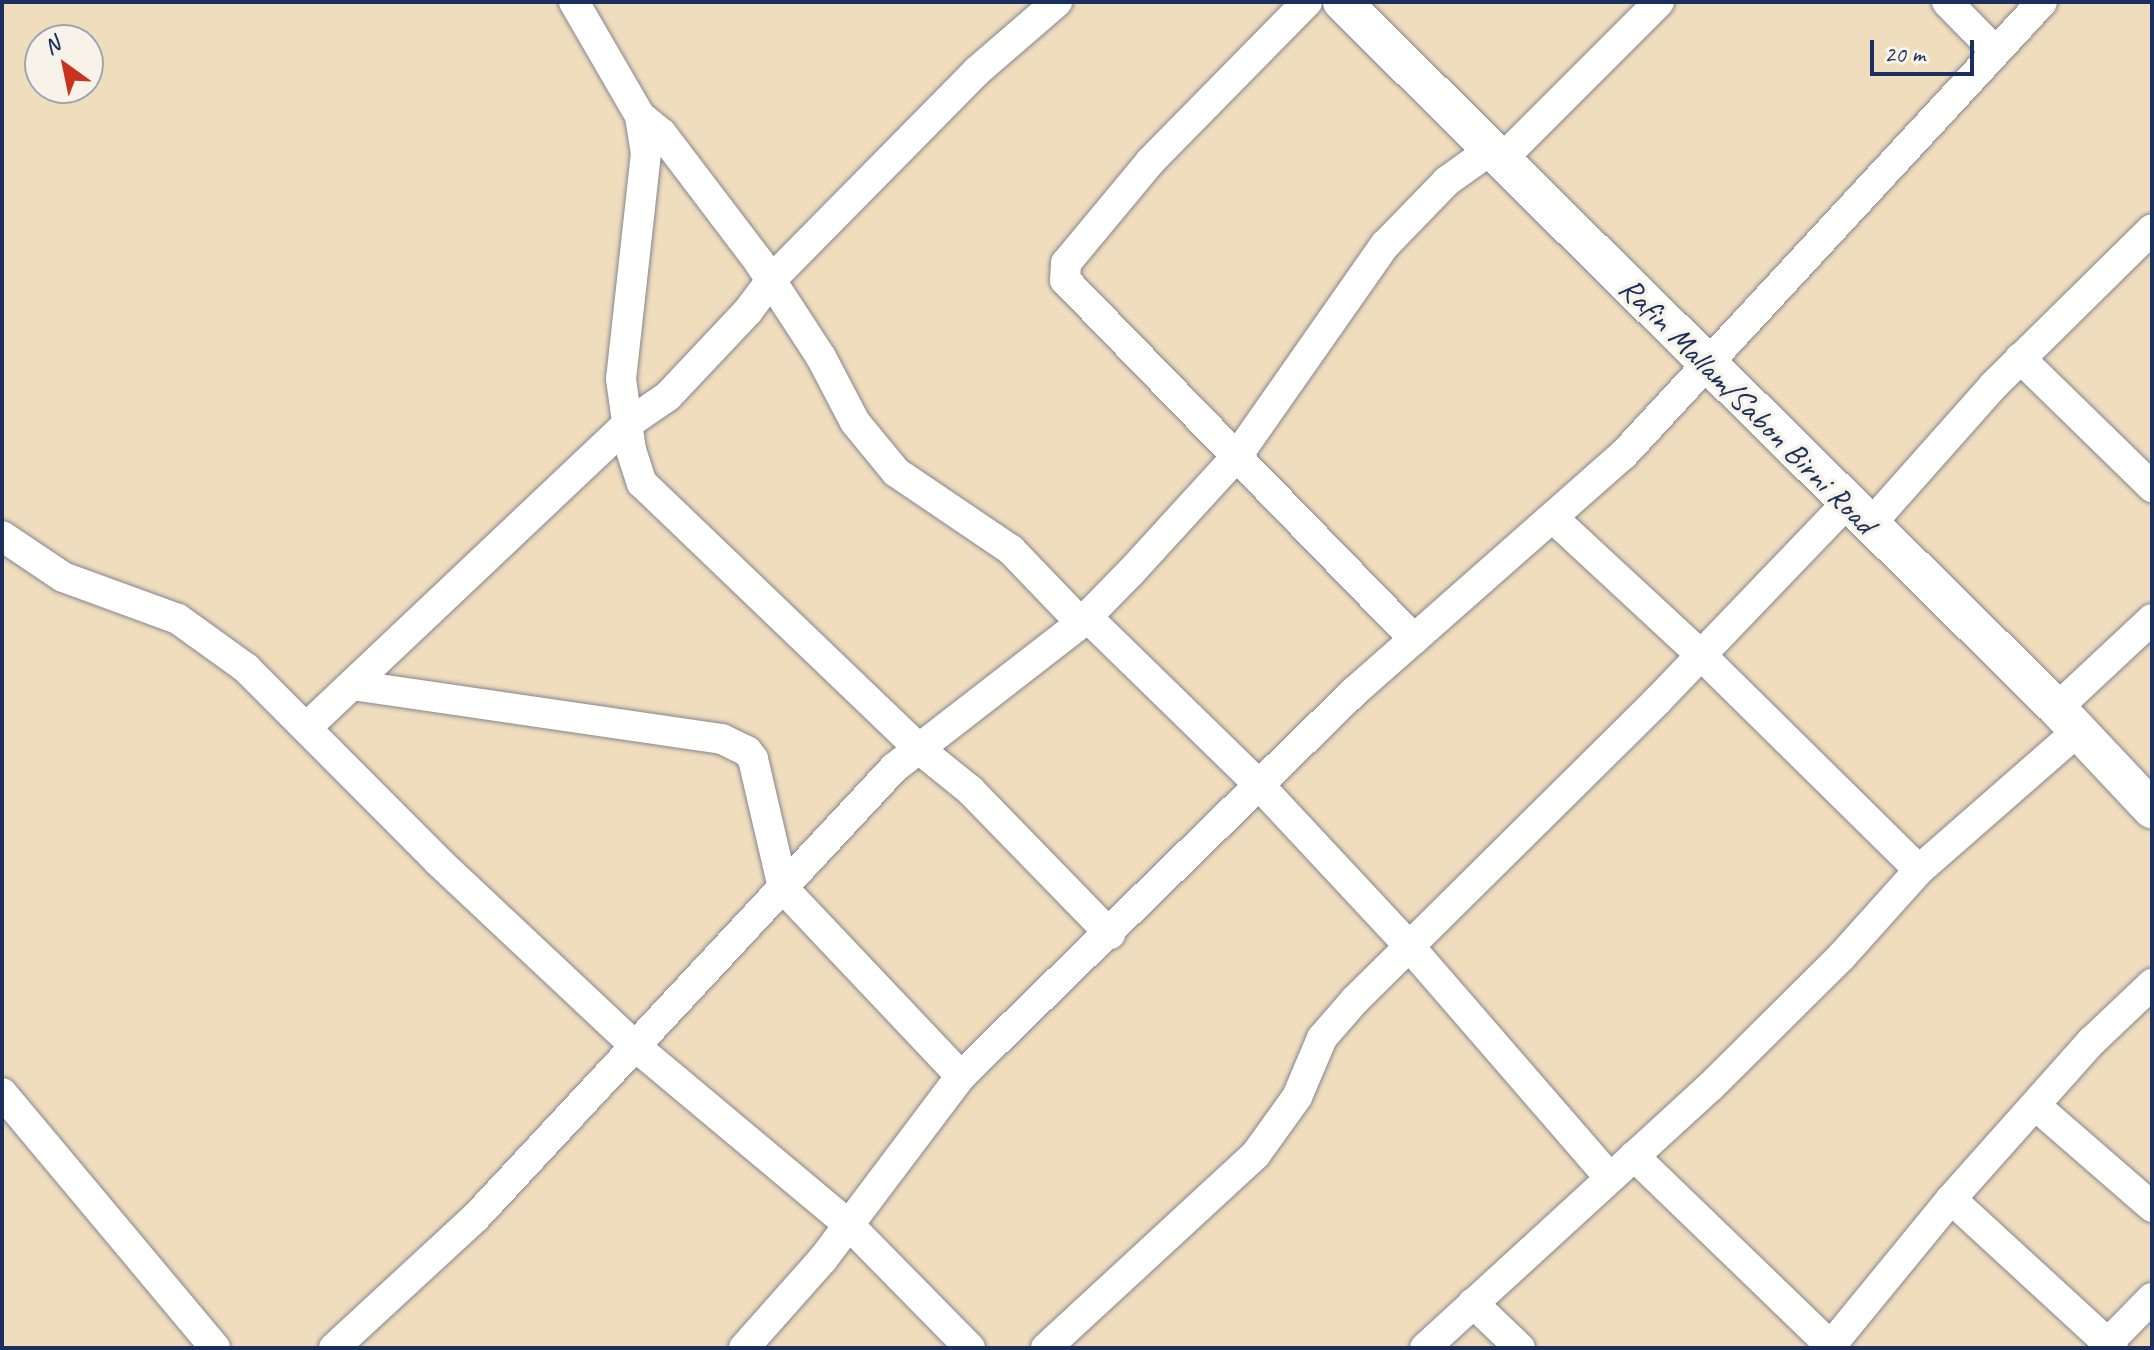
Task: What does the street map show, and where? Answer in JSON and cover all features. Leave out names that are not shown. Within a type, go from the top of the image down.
[{"type":"street","points":[[574,2],[640,116],[662,134],[771,280],[821,357],[855,422],[896,472],[1011,550],[1259,785],[1409,946],[1610,1178]]},
{"type":"street","points":[[306,728],[626,425],[668,396],[748,311],[771,280],[977,71],[1057,2]]},
{"type":"street","points":[[1307,2],[1150,162],[1066,263],[1069,287],[1414,639]]},
{"type":"street","name":"Rafin Mallam/Sabon Birni Road","points":[[1342,2],[1857,515],[2068,719],[2152,809]]},
{"type":"street","points":[[334,1348],[475,1218],[918,748],[1084,620],[1237,456],[1385,245],[1447,181],[1494,156],[1659,2]]},
{"type":"street","points":[[1947,2],[1994,50]]},
{"type":"street","points":[[744,1348],[848,1224],[961,1076],[1110,934],[1259,785],[1414,639],[1623,455],[1861,201],[1994,50],[2042,2]]},
{"type":"street","points":[[640,116],[646,153],[621,379],[626,425],[642,483],[654,499],[810,639],[918,748],[970,790],[1110,934]]},
{"type":"street","points":[[1046,1348],[1256,1154],[1297,1097],[1322,1038],[1409,946],[1701,655],[1857,515],[2152,229]]},
{"type":"street","points":[[2020,358],[2152,487]]},
{"type":"street","points":[[1553,518],[1701,655],[1919,870]]},
{"type":"street","points":[[2,536],[63,577],[178,619],[209,639],[306,728],[635,1046],[848,1224],[970,1348]]},
{"type":"street","points":[[1425,1348],[1634,1156],[1841,957],[1919,870],[2068,719],[2152,619]]},
{"type":"street","points":[[352,685],[722,739],[753,759],[783,888],[961,1076]]},
{"type":"street","points":[[1634,1156],[1831,1347],[1951,1199],[2152,984]]},
{"type":"street","points":[[2,1093],[215,1348]]},
{"type":"street","points":[[2036,1106],[2152,1207]]},
{"type":"street","points":[[1951,1199],[2108,1346],[2152,1298]]},
{"type":"street","points":[[1473,1303],[1520,1348]]}]
